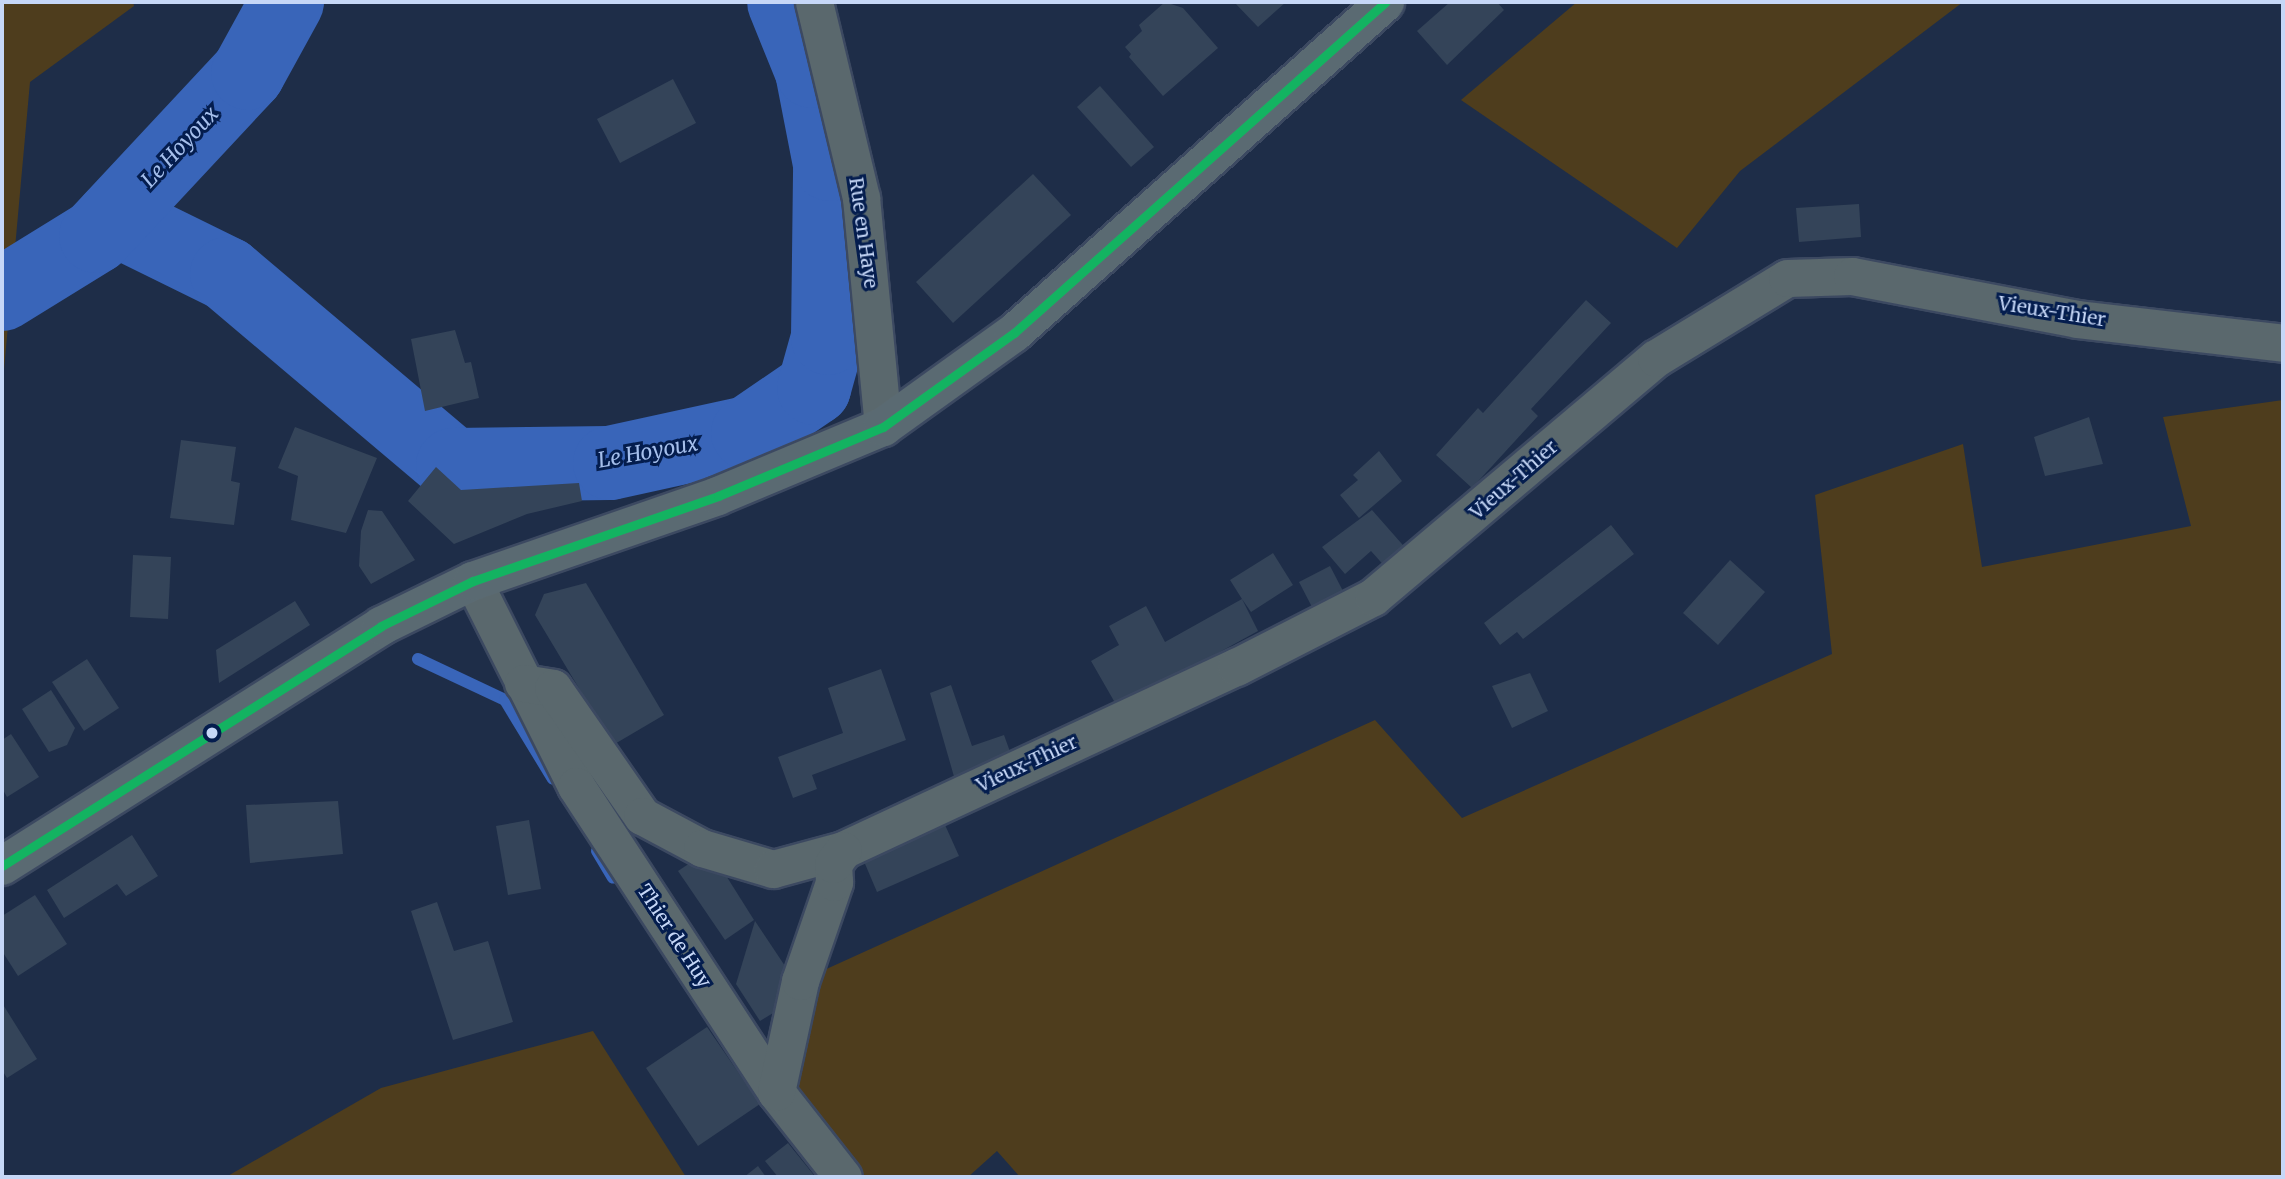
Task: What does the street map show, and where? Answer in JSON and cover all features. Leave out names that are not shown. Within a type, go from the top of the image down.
[{"type":"main road","points":[[2,866],[381,626],[474,581],[718,496],[883,427],[1014,333],[1385,2]]},
{"type":"street","name":"Rue en Haye","points":[[814,2],[861,198],[883,427]]},
{"type":"street","name":"Vieux-Thier","points":[[523,683],[553,688],[642,816],[702,848],[773,869],[843,850],[1236,667],[1373,597],[1656,358],[1787,278],[1853,275],[2077,319],[2283,343]]},
{"type":"street","name":"Thier de Huy","points":[[474,581],[576,786],[776,1092],[843,1177]]},
{"type":"street","points":[[776,1092],[800,982],[834,882],[833,864],[843,850]]},
{"type":"shaded area","points":[[2,2],[133,2],[134,6],[30,82],[2,392]]},
{"type":"shaded area","points":[[1577,2],[1963,2],[1740,171],[1677,248],[1461,100]]},
{"type":"shaded area","points":[[2283,400],[2283,1177],[1020,1177],[997,1151],[968,1177],[843,1177],[776,1092],[800,981],[1375,720],[1462,818],[1832,654],[1815,495],[1963,444],[1982,567],[2191,526],[2163,417]]},
{"type":"shaded area","points":[[593,1031],[686,1177],[226,1177],[381,1088]]},
{"type":"building","points":[[1165,2],[1183,8],[1218,48],[1163,96],[1129,57],[1131,54],[1125,47],[1142,31],[1139,25]]},
{"type":"building","points":[[1234,2],[1286,2],[1258,27]]},
{"type":"building","points":[[1450,2],[1497,2],[1504,10],[1447,65],[1417,31]]},
{"type":"building","points":[[673,79],[696,123],[620,163],[597,119]]},
{"type":"building","points":[[1100,86],[1154,147],[1131,167],[1077,107]]},
{"type":"building","points":[[1033,174],[1071,215],[953,323],[916,282]]},
{"type":"building","points":[[1859,204],[1861,237],[1799,242],[1796,208]]},
{"type":"building","points":[[1586,300],[1611,323],[1531,409],[1538,416],[1472,488],[1436,455],[1478,408],[1483,413]]},
{"type":"building","points":[[455,330],[465,363],[471,362],[479,398],[425,411],[411,339]]},
{"type":"building","points":[[2089,417],[2103,464],[2045,476],[2034,437]]},
{"type":"building","points":[[295,427],[377,458],[346,533],[291,520],[298,476],[278,468]]},
{"type":"building","points":[[181,440],[236,447],[231,481],[240,483],[234,525],[170,518]]},
{"type":"building","points":[[1379,451],[1402,481],[1359,518],[1340,495],[1358,480],[1353,475]]},
{"type":"building","points":[[436,467],[461,490],[579,483],[582,501],[527,514],[454,544],[408,501]]},
{"type":"building","points":[[368,510],[382,511],[415,560],[371,584],[359,566],[361,531]]},
{"type":"building","points":[[1372,510],[1409,552],[1388,570],[1371,551],[1345,574],[1322,547]]},
{"type":"building","points":[[1611,525],[1634,554],[1523,639],[1517,632],[1500,645],[1484,623]]},
{"type":"building","points":[[1273,553],[1293,585],[1251,612],[1230,580]]},
{"type":"building","points":[[133,555],[171,557],[168,619],[130,617]]},
{"type":"building","points":[[1730,560],[1765,592],[1718,645],[1683,613]]},
{"type":"building","points":[[1330,566],[1343,591],[1312,607],[1299,582]]},
{"type":"building","points":[[586,583],[664,715],[613,745],[535,615],[544,594]]},
{"type":"building","points":[[1242,599],[1258,631],[1118,708],[1091,661],[1119,645],[1109,626],[1146,606],[1165,642]]},
{"type":"building","points":[[295,601],[310,625],[219,683],[216,650]]},
{"type":"building","points":[[87,659],[119,708],[84,731],[52,682]]},
{"type":"building","points":[[881,669],[906,740],[812,775],[817,789],[793,798],[778,757],[843,733],[828,688]]},
{"type":"building","points":[[1530,673],[1548,711],[1512,728],[1492,686]]},
{"type":"building","points":[[951,685],[972,746],[1004,735],[1013,760],[955,780],[930,693]]},
{"type":"building","points":[[51,690],[75,728],[67,745],[49,752],[22,709]]},
{"type":"building","points":[[11,734],[39,777],[7,797],[2,788],[2,740]]},
{"type":"building","points":[[338,801],[343,854],[250,863],[246,805]]},
{"type":"building","points":[[941,816],[959,856],[877,892],[860,852]]},
{"type":"building","points":[[529,820],[541,889],[508,895],[496,826]]},
{"type":"building","points":[[132,835],[158,876],[126,896],[117,884],[64,918],[47,890]]},
{"type":"building","points":[[699,857],[720,866],[754,920],[725,940],[678,871]]},
{"type":"building","points":[[35,895],[67,944],[18,976],[2,951],[2,916]]},
{"type":"building","points":[[437,902],[454,951],[488,941],[513,1022],[453,1040],[411,911]]},
{"type":"building","points":[[755,921],[791,975],[783,1007],[760,1021],[736,984]]},
{"type":"building","points":[[2,1003],[37,1059],[7,1078],[2,1070]]},
{"type":"building","points":[[707,1027],[760,1104],[698,1146],[646,1068]]},
{"type":"building","points":[[788,1143],[815,1177],[778,1177],[765,1161]]},
{"type":"building","points":[[758,1166],[766,1177],[744,1177]]},
{"type":"waterway","name":"Le Hoyoux","points":[[2,294],[96,236],[248,73],[287,2]]},
{"type":"waterway","name":"Le Hoyoux","points":[[113,218],[227,274],[453,465],[610,463],[748,433],[814,388],[828,338],[830,164],[812,71],[784,2]]},
{"type":"waterway","points":[[418,659],[505,700],[553,779]]},
{"type":"waterway","points":[[597,851],[613,878]]},
{"type":"transit line","points":[[2,866],[381,626],[473,581],[718,496],[883,427],[1014,333],[1385,2]]}]
